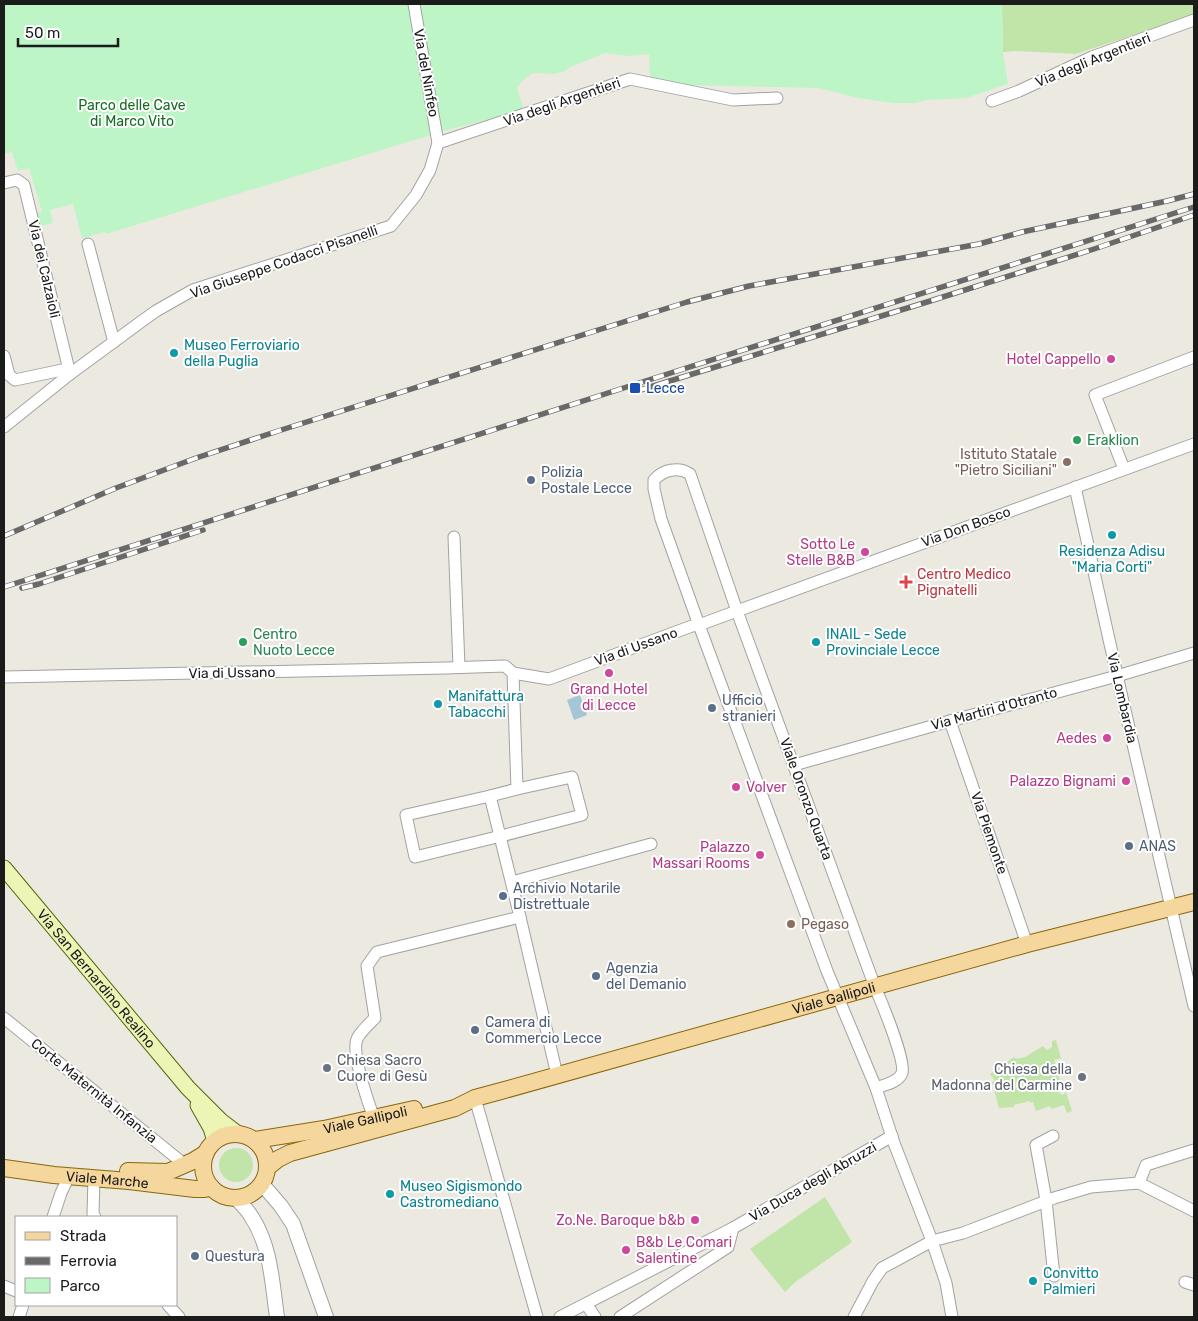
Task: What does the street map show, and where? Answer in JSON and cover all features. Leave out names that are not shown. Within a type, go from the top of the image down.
[{"type":"main road","name":"Via San Bernardino Realino","points":[[4,868],[188,1088],[238,1134]]},
{"type":"main road","name":"Viale Gallipoli","points":[[268,1168],[278,1159],[290,1153],[455,1108],[475,1098],[1027,944],[1194,902]]},
{"type":"main road","name":"Via San Bernardino Realino","points":[[188,1088],[211,1128],[210,1147]]},
{"type":"main road","name":"Viale Gallipoli","points":[[255,1140],[324,1129],[454,1099],[475,1098]]},
{"type":"main road","points":[[238,1134],[255,1140],[265,1152],[268,1168],[262,1184],[255,1192],[236,1198],[222,1195],[211,1187],[205,1177],[203,1165],[210,1147],[226,1135],[238,1134]]},
{"type":"main road","name":"Viale Marche","points":[[4,1157],[70,1167],[130,1172],[168,1172],[183,1166],[210,1147]]},
{"type":"main road","name":"Viale Marche","points":[[4,1168],[195,1189],[211,1187]]},
{"type":"street","name":"Via del Ninfeo","points":[[414,4],[438,143]]},
{"type":"street","name":"Via degli Argentieri","points":[[992,101],[1019,91],[1092,56],[1194,20]]},
{"type":"street","name":"Via degli Argentieri","points":[[438,143],[630,79],[733,100],[777,98]]},
{"type":"street","name":"Via Giuseppe Codacci Pisanelli","points":[[4,427],[70,374],[156,311],[193,290],[391,226],[416,196],[430,170],[438,143]]},
{"type":"street","name":"Via dei Calzaioli","points":[[4,183],[17,180],[24,185],[70,374]]},
{"type":"street","points":[[88,244],[114,342]]},
{"type":"street","points":[[4,356],[9,375],[15,380],[62,370],[70,374]]},
{"type":"street","points":[[1124,470],[1095,395],[1194,357]]},
{"type":"street","name":"Via Don Bosco","points":[[737,611],[1194,444]]},
{"type":"street","name":"Viale Oronzo Quarta","points":[[699,625],[661,519],[654,489],[654,480],[658,476],[673,470],[683,470],[690,474],[737,611],[903,1064],[902,1073],[897,1079],[876,1088]]},
{"type":"street","name":"Via Lombardia","points":[[1075,487],[1194,1006]]},
{"type":"street","points":[[454,537],[459,667]]},
{"type":"street","points":[[737,611],[699,625],[838,997],[876,1088],[932,1241],[946,1283],[952,1317]]},
{"type":"street","name":"Via di Ussano","points":[[4,677],[505,666],[513,673],[549,679],[699,625]]},
{"type":"street","name":"Via Martiri d'Otranto","points":[[794,765],[1194,653]]},
{"type":"street","points":[[513,673],[517,789]]},
{"type":"street","name":"Via Piemonte","points":[[950,721],[1027,944]]},
{"type":"street","points":[[572,777],[582,815],[415,856],[406,815],[517,789],[572,777]]},
{"type":"street","points":[[490,796],[512,882],[556,1075]]},
{"type":"street","points":[[512,882],[651,844]]},
{"type":"street","points":[[374,1118],[355,1053],[357,1039],[375,1018],[367,966],[377,952],[520,917]]},
{"type":"street","name":"Corte Maternità Infanzia","points":[[4,1018],[179,1160],[183,1166]]},
{"type":"street","points":[[475,1098],[537,1317]]},
{"type":"street","name":"Via Duca degli Abruzzi","points":[[560,1317],[733,1228],[892,1136]]},
{"type":"street","points":[[1053,1136],[1036,1145],[1046,1200],[1054,1276]]},
{"type":"street","points":[[1139,1183],[1146,1165],[1194,1150]]},
{"type":"street","points":[[53,1216],[69,1176]]},
{"type":"street","points":[[94,1178],[92,1214],[94,1216]]},
{"type":"street","points":[[854,1317],[882,1268],[932,1241],[963,1234],[1046,1200],[1091,1187],[1139,1183],[1194,1211]]},
{"type":"street","points":[[262,1184],[281,1206],[293,1224],[326,1317]]},
{"type":"street","points":[[236,1198],[250,1214],[264,1239],[269,1255],[277,1317]]},
{"type":"street","name":"Via Duca degli Abruzzi","points":[[620,1317],[728,1247],[733,1228]]},
{"type":"street","points":[[586,1304],[595,1317]]},
{"type":"street","points":[[169,1306],[179,1317]]},
{"type":"green space","name":"Parco delle Cave di Marco Vito","points":[[4,4],[1002,4],[1003,52],[1008,84],[966,98],[894,103],[858,98],[819,88],[686,85],[650,77],[649,54],[629,56],[605,53],[570,67],[565,71],[554,74],[533,73],[522,81],[517,88],[524,110],[444,131],[106,234],[105,232],[82,238],[73,204],[50,210],[53,223],[40,226],[36,213],[42,212],[29,168],[18,171],[12,152],[4,154]]},
{"type":"green space","points":[[1002,4],[1194,4],[1194,15],[1076,54],[1003,52]]},
{"type":"green space","points":[[1056,1040],[1061,1058],[1054,1060],[1062,1088],[1059,1093],[1063,1095],[1066,1092],[1072,1111],[1067,1113],[1064,1105],[1051,1109],[1050,1106],[1036,1111],[1033,1102],[1030,1103],[1030,1101],[1014,1105],[1014,1107],[999,1108],[992,1082],[995,1081],[990,1074],[1014,1057],[1016,1059],[1025,1057],[1043,1046],[1047,1050],[1052,1047],[1052,1041]]},
{"type":"green space","points":[[236,1148],[248,1153],[253,1165],[248,1177],[236,1182],[224,1177],[219,1165],[224,1153]]},
{"type":"green space","points":[[825,1197],[852,1242],[794,1283],[785,1292],[750,1249]]},
{"type":"water","points":[[580,695],[587,715],[574,720],[567,700]]},
{"type":"railway","points":[[4,536],[116,488],[196,458],[687,302],[749,286],[979,244],[1022,232],[1194,194]]},
{"type":"railway","points":[[4,587],[1194,207]]},
{"type":"railway","points":[[637,391],[927,302],[1194,215]]},
{"type":"railway","points":[[22,588],[203,530]]},
{"type":"place","name":"Museo Ferroviario della Puglia","points":[[174,353]]},
{"type":"place","name":"Hotel Cappello","points":[[1111,359]]},
{"type":"place","name":"Lecce","points":[[635,388]]},
{"type":"place","name":"Eraklion","points":[[1077,440]]},
{"type":"place","name":"Istituto Statale \"Pietro Siciliani\"","points":[[1067,462]]},
{"type":"place","name":"Polizia Postale Lecce","points":[[531,480]]},
{"type":"place","name":"Residenza Adisu \"Maria Corti\"","points":[[1112,535]]},
{"type":"place","name":"Sotto Le Stelle B&B","points":[[865,552]]},
{"type":"place","name":"Centro Medico Pignatelli","points":[[906,582]]},
{"type":"place","name":"Centro Nuoto Lecce","points":[[243,642]]},
{"type":"place","name":"INAIL - Sede Provinciale Lecce","points":[[816,642]]},
{"type":"place","name":"Grand Hotel di Lecce","points":[[609,673]]},
{"type":"place","name":"Manifattura Tabacchi","points":[[438,704]]},
{"type":"place","name":"Ufficio stranieri","points":[[712,708]]},
{"type":"place","name":"Aedes","points":[[1107,738]]},
{"type":"place","name":"Palazzo Bignami","points":[[1126,781]]},
{"type":"place","name":"Volver","points":[[736,787]]},
{"type":"place","name":"ANAS","points":[[1129,846]]},
{"type":"place","name":"Palazzo Massari Rooms","points":[[760,855]]},
{"type":"place","name":"Archivio Notarile Distrettuale","points":[[503,896]]},
{"type":"place","name":"Pegaso","points":[[791,924]]},
{"type":"place","name":"Agenzia del Demanio","points":[[596,976]]},
{"type":"place","name":"Camera di Commercio Lecce","points":[[475,1030]]},
{"type":"place","name":"Chiesa Sacro Cuore di Gesù","points":[[327,1068]]},
{"type":"place","name":"Chiesa della Madonna del Carmine","points":[[1082,1077]]},
{"type":"place","name":"Museo Sigismondo Castromediano","points":[[390,1194]]},
{"type":"place","name":"Zo.Ne. Baroque b&b","points":[[695,1220]]},
{"type":"place","name":"B&b Le Comari Salentine","points":[[626,1250]]},
{"type":"place","name":"Questura","points":[[195,1256]]},
{"type":"place","name":"Convitto Palmieri","points":[[1033,1281]]}]
